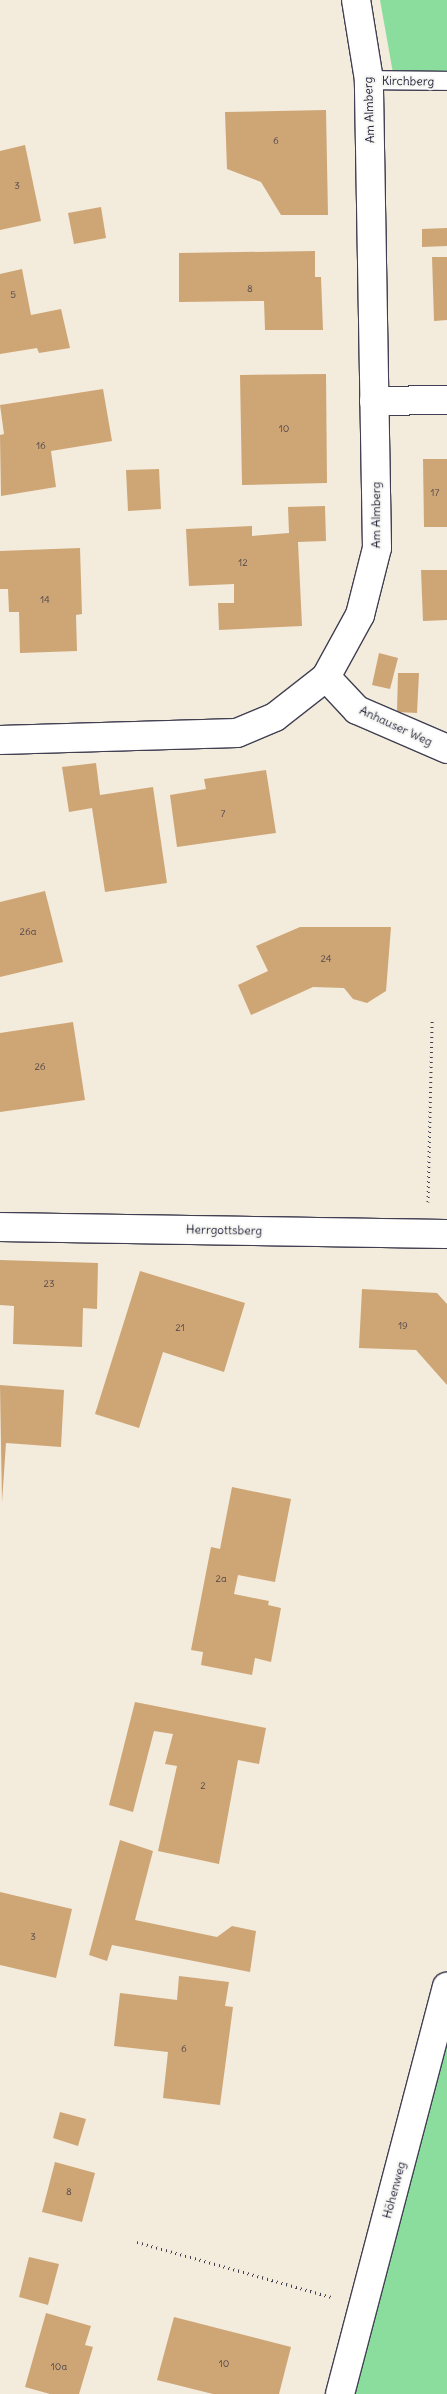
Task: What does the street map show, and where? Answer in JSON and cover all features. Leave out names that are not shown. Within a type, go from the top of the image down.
[{"type":"street","name":"Am Almberg","points":[[0,740],[238,733],[275,717],[326,677],[360,615],[377,548],[369,80],[356,0]]},
{"type":"street","points":[[374,400],[447,400]]},
{"type":"street","name":"Anhauser Weg","points":[[326,677],[357,710],[447,749]]},
{"type":"street","name":"Herrgottsberg","points":[[0,1227],[437,1233]]},
{"type":"street","name":"Höhenweg","points":[[340,2394],[447,1987]]},
{"type":"lane","name":"Kirchberg","points":[[369,80],[447,81]]},
{"type":"path","points":[[432,1020],[437,1233]]},
{"type":"path","points":[[137,2242],[363,2307]]},
{"type":"green space","points":[[380,0],[447,0],[447,74],[393,73]]},
{"type":"green space","points":[[447,2027],[447,2394],[349,2394]]},
{"type":"building","points":[[326,110],[328,215],[281,215],[261,182],[227,169],[225,112]]},
{"type":"building","points":[[25,145],[41,221],[0,230],[0,151]]},
{"type":"building","points":[[101,207],[106,238],[74,244],[68,213]]},
{"type":"building","points":[[447,228],[447,246],[422,247],[422,229]]},
{"type":"building","points":[[315,251],[315,277],[321,277],[323,330],[265,330],[264,301],[179,302],[179,253]]},
{"type":"building","points":[[432,257],[447,257],[447,320],[434,321]]},
{"type":"building","points":[[22,269],[31,315],[61,309],[70,348],[39,353],[37,348],[0,354],[0,274]]},
{"type":"building","points":[[326,374],[327,483],[242,485],[240,375]]},
{"type":"building","points":[[103,389],[112,441],[51,451],[56,487],[1,496],[0,435],[4,434],[0,405]]},
{"type":"building","points":[[423,459],[447,459],[447,527],[424,527]]},
{"type":"building","points":[[159,469],[161,509],[128,511],[126,470]]},
{"type":"building","points":[[325,506],[326,541],[298,542],[302,626],[219,630],[218,603],[234,603],[234,584],[189,586],[186,529],[252,526],[252,536],[289,533],[288,507]]},
{"type":"building","points":[[80,548],[82,614],[76,615],[77,651],[20,653],[19,612],[9,612],[8,589],[0,589],[0,551]]},
{"type":"building","points":[[421,570],[447,570],[447,620],[423,621]]},
{"type":"building","points":[[379,653],[398,658],[390,689],[372,685]]},
{"type":"building","points":[[398,673],[419,673],[417,713],[397,712]]},
{"type":"building","points":[[96,763],[100,795],[153,787],[167,883],[105,892],[92,808],[69,812],[62,767]]},
{"type":"building","points":[[266,770],[276,833],[177,847],[170,795],[206,789],[204,779]]},
{"type":"building","points":[[45,891],[63,962],[0,977],[0,902]]},
{"type":"building","points":[[300,927],[391,927],[386,991],[367,1003],[353,999],[344,988],[313,987],[251,1015],[238,985],[268,971],[256,946]]},
{"type":"building","points":[[73,1022],[85,1100],[0,1112],[0,1033]]},
{"type":"building","points":[[0,1260],[98,1263],[97,1309],[83,1308],[82,1347],[13,1344],[14,1306],[0,1305]]},
{"type":"building","points":[[140,1271],[245,1303],[224,1372],[163,1352],[139,1428],[95,1414]]},
{"type":"building","points":[[362,1289],[437,1293],[447,1304],[447,1385],[416,1350],[359,1348]]},
{"type":"building","points":[[0,1385],[64,1390],[61,1447],[6,1443],[2,1502]]},
{"type":"building","points":[[232,1487],[291,1499],[275,1582],[238,1575],[234,1594],[269,1601],[268,1605],[281,1608],[271,1662],[255,1658],[252,1675],[201,1665],[203,1652],[191,1650],[211,1547],[220,1549]]},
{"type":"building","points":[[135,1702],[266,1728],[259,1764],[238,1760],[219,1864],[158,1851],[177,1766],[165,1764],[173,1734],[154,1731],[133,1812],[109,1805]]},
{"type":"building","points":[[120,1840],[153,1851],[135,1920],[217,1937],[232,1926],[256,1931],[250,1972],[112,1945],[107,1961],[89,1955]]},
{"type":"building","points":[[0,1892],[72,1909],[56,1978],[0,1965]]},
{"type":"building","points":[[179,1976],[229,1982],[225,2006],[233,2007],[220,2105],[163,2098],[168,2052],[114,2046],[120,1993],[177,2000]]},
{"type":"building","points":[[60,2112],[86,2119],[78,2146],[53,2138]]},
{"type":"building","points":[[55,2162],[95,2173],[82,2222],[42,2212]]},
{"type":"building","points":[[29,2257],[59,2264],[48,2305],[19,2297]]},
{"type":"building","points":[[46,2313],[91,2326],[85,2345],[93,2347],[79,2394],[50,2394],[25,2387]]},
{"type":"building","points":[[174,2317],[291,2347],[279,2394],[213,2394],[157,2380]]}]
